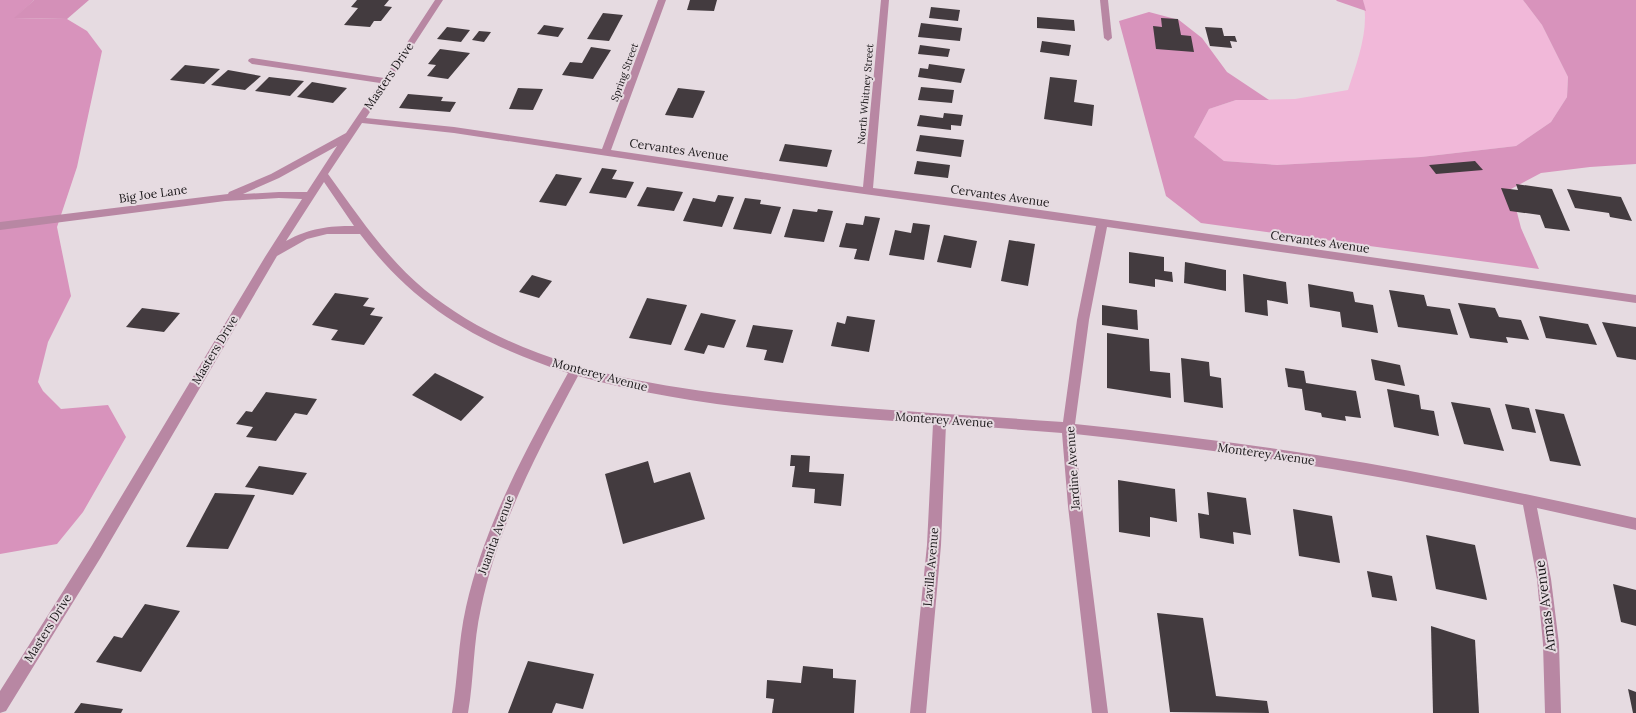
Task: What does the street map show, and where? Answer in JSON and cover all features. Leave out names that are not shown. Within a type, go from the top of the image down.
[{"type":"street","name":"Masters Drive","points":[[0,705],[96,552],[273,253],[323,174],[386,81],[438,0]]},
{"type":"street","name":"Spring Street","points":[[606,152],[662,0]]},
{"type":"street","name":"North Whitney Street","points":[[868,191],[885,0]]},
{"type":"street","points":[[1104,0],[1108,38]]},
{"type":"street","points":[[252,61],[386,81]]},
{"type":"street","name":"Cervantes Avenue","points":[[359,120],[454,130],[868,191],[1636,299]]},
{"type":"street","points":[[224,198],[275,176],[350,134]]},
{"type":"street","name":"Monterey Avenue","points":[[323,174],[363,230],[393,267],[422,293],[460,320],[528,354],[574,371],[622,383],[660,390],[770,406],[940,420],[1068,428],[1246,450],[1358,467],[1636,524]]},
{"type":"street","name":"Big Joe Lane","points":[[0,226],[224,198],[279,194],[310,196]]},
{"type":"street","name":"Jardine Avenue","points":[[1100,713],[1075,506],[1068,428],[1083,320],[1102,224]]},
{"type":"street","points":[[273,253],[304,236],[327,230],[363,230]]},
{"type":"street","name":"Juanita Avenue","points":[[460,713],[467,645],[475,601],[488,554],[503,510],[522,469],[574,371]]},
{"type":"street","name":"Lavilla Avenue","points":[[918,713],[934,545],[940,420]]},
{"type":"street","name":"Armas Avenue","points":[[1529,501],[1544,579],[1551,644],[1553,713]]},
{"type":"shaded area","points":[[0,0],[34,0],[15,18],[67,19],[87,31],[102,51],[77,167],[57,227],[71,296],[48,342],[38,382],[43,391],[61,409],[108,405],[126,437],[83,512],[57,544],[0,554]]},
{"type":"shaded area","points":[[34,0],[89,0],[67,19],[14,18]]},
{"type":"shaded area","points":[[1336,0],[1363,0],[1366,11],[1337,1]]},
{"type":"shaded area","points":[[1363,0],[1523,0],[1542,25],[1568,77],[1567,97],[1551,122],[1516,146],[1421,157],[1277,165],[1224,161],[1194,137],[1209,109],[1236,100],[1295,99],[1348,90],[1359,57],[1364,34],[1365,11]]},
{"type":"shaded area","points":[[1523,0],[1636,0],[1636,164],[1590,167],[1541,173],[1511,189],[1521,228],[1539,269],[1201,223],[1166,196],[1119,21],[1149,12],[1179,20],[1202,38],[1227,72],[1269,100],[1236,100],[1209,109],[1194,137],[1224,161],[1277,165],[1421,157],[1516,146],[1551,122],[1567,97],[1568,77],[1542,25]]},
{"type":"building","points":[[357,0],[389,0],[384,6],[392,7],[381,21],[374,21],[370,27],[344,25],[358,8],[351,7]]},
{"type":"building","points":[[690,0],[717,0],[714,11],[687,10]]},
{"type":"building","points":[[931,7],[960,10],[958,21],[929,18]]},
{"type":"building","points":[[603,13],[623,15],[609,41],[587,39]]},
{"type":"building","points":[[1037,17],[1074,20],[1075,31],[1037,28]]},
{"type":"building","points":[[1161,18],[1178,19],[1181,35],[1191,36],[1194,52],[1156,49],[1153,26],[1162,27]]},
{"type":"building","points":[[921,23],[962,28],[960,41],[918,37]]},
{"type":"building","points":[[544,25],[564,28],[558,37],[537,34]]},
{"type":"building","points":[[447,27],[470,30],[461,42],[437,39]]},
{"type":"building","points":[[1205,27],[1222,28],[1224,36],[1235,36],[1237,42],[1230,41],[1232,48],[1210,46]]},
{"type":"building","points":[[479,31],[491,32],[484,42],[472,40]]},
{"type":"building","points":[[1042,41],[1071,45],[1069,56],[1040,52]]},
{"type":"building","points":[[920,45],[950,49],[948,57],[918,54]]},
{"type":"building","points":[[591,47],[611,50],[593,79],[562,75],[570,62],[582,63]]},
{"type":"building","points":[[440,49],[470,53],[448,79],[427,76],[436,65],[428,64]]},
{"type":"building","points":[[929,64],[965,69],[961,83],[918,77],[920,68],[928,69]]},
{"type":"building","points":[[185,65],[220,69],[204,84],[170,80]]},
{"type":"building","points":[[228,70],[261,76],[245,90],[211,85]]},
{"type":"building","points":[[269,77],[304,81],[290,96],[255,91]]},
{"type":"building","points":[[1050,77],[1077,80],[1074,102],[1094,105],[1092,126],[1044,119]]},
{"type":"building","points":[[312,82],[347,88],[333,103],[297,97]]},
{"type":"building","points":[[921,87],[954,90],[952,103],[918,100]]},
{"type":"building","points":[[518,88],[543,89],[533,110],[509,109]]},
{"type":"building","points":[[678,88],[705,91],[693,118],[665,115]]},
{"type":"building","points":[[408,94],[443,97],[441,101],[456,102],[450,112],[399,108]]},
{"type":"building","points":[[944,113],[963,115],[961,126],[951,125],[951,130],[917,126],[920,115],[943,118]]},
{"type":"building","points":[[920,135],[964,140],[961,157],[916,151]]},
{"type":"building","points":[[785,144],[832,150],[827,167],[779,161]]},
{"type":"building","points":[[917,161],[950,165],[948,178],[914,174]]},
{"type":"building","points":[[1475,161],[1483,170],[1436,174],[1429,165]]},
{"type":"building","points":[[602,168],[617,170],[612,179],[634,182],[626,198],[589,193]]},
{"type":"building","points":[[556,174],[582,178],[566,206],[539,202]]},
{"type":"building","points":[[1516,184],[1552,189],[1570,231],[1545,228],[1540,215],[1510,211],[1501,188],[1518,190]]},
{"type":"building","points":[[647,187],[683,192],[674,211],[637,206]]},
{"type":"building","points":[[1567,189],[1621,197],[1632,221],[1610,217],[1609,213],[1575,208]]},
{"type":"building","points":[[718,195],[734,197],[722,227],[683,221],[693,198],[715,202]]},
{"type":"building","points":[[745,198],[761,200],[760,204],[781,207],[771,234],[733,229]]},
{"type":"building","points":[[793,209],[817,212],[818,209],[833,211],[824,242],[784,237]]},
{"type":"building","points":[[865,216],[880,218],[869,261],[854,259],[857,249],[839,247],[846,223],[863,225]]},
{"type":"building","points":[[913,223],[930,225],[924,260],[889,255],[895,230],[911,233]]},
{"type":"building","points":[[944,235],[977,241],[971,268],[937,262]]},
{"type":"building","points":[[1009,240],[1035,244],[1028,286],[1001,281]]},
{"type":"building","points":[[1129,252],[1164,257],[1164,271],[1172,272],[1173,282],[1155,279],[1155,287],[1129,283]]},
{"type":"building","points":[[1185,262],[1226,270],[1226,291],[1184,283]]},
{"type":"building","points":[[1243,274],[1286,282],[1288,304],[1267,300],[1268,316],[1245,312]]},
{"type":"building","points":[[532,275],[552,281],[539,298],[519,292]]},
{"type":"building","points":[[1308,284],[1353,292],[1355,302],[1373,305],[1378,333],[1342,327],[1340,312],[1310,307]]},
{"type":"building","points":[[1389,290],[1424,295],[1427,306],[1450,309],[1458,335],[1398,327]]},
{"type":"building","points":[[335,293],[369,298],[363,306],[375,308],[370,315],[383,317],[364,345],[331,340],[338,330],[312,325]]},
{"type":"building","points":[[647,298],[687,305],[671,345],[629,338]]},
{"type":"building","points":[[1458,303],[1495,308],[1499,317],[1521,320],[1529,340],[1506,337],[1508,343],[1470,338]]},
{"type":"building","points":[[1102,305],[1137,310],[1138,330],[1102,325]]},
{"type":"building","points":[[142,308],[180,313],[164,332],[126,327]]},
{"type":"building","points":[[701,313],[736,320],[724,348],[708,345],[704,354],[684,350]]},
{"type":"building","points":[[847,316],[875,320],[869,352],[831,346],[837,322],[845,324]]},
{"type":"building","points":[[1539,316],[1588,324],[1597,345],[1546,338]]},
{"type":"building","points":[[1602,322],[1636,327],[1636,360],[1617,357]]},
{"type":"building","points":[[753,325],[793,330],[783,363],[764,360],[767,350],[746,347]]},
{"type":"building","points":[[1107,333],[1149,339],[1150,371],[1170,373],[1171,398],[1107,388]]},
{"type":"building","points":[[1181,358],[1209,362],[1210,376],[1221,378],[1223,408],[1184,402]]},
{"type":"building","points":[[1371,359],[1400,365],[1405,386],[1375,380]]},
{"type":"building","points":[[1285,368],[1304,371],[1306,383],[1356,391],[1361,418],[1345,416],[1346,421],[1322,417],[1321,413],[1305,410],[1302,389],[1288,387]]},
{"type":"building","points":[[435,373],[484,397],[461,421],[412,395]]},
{"type":"building","points":[[1387,389],[1419,395],[1421,409],[1434,411],[1439,436],[1394,427]]},
{"type":"building","points":[[266,392],[317,399],[307,415],[295,413],[276,441],[246,437],[253,427],[236,424],[246,411],[252,412]]},
{"type":"building","points":[[1451,402],[1490,408],[1504,451],[1464,444]]},
{"type":"building","points":[[1505,404],[1529,408],[1536,433],[1512,429]]},
{"type":"building","points":[[1535,409],[1564,414],[1581,466],[1550,461]]},
{"type":"building","points":[[791,455],[810,456],[809,472],[844,474],[841,506],[814,503],[815,489],[792,487],[795,466],[790,466]]},
{"type":"building","points":[[648,461],[654,483],[690,472],[705,519],[623,544],[605,474]]},
{"type":"building","points":[[259,466],[307,473],[293,495],[245,487]]},
{"type":"building","points":[[1118,480],[1175,489],[1177,522],[1150,517],[1150,537],[1119,532]]},
{"type":"building","points":[[1207,492],[1246,498],[1251,535],[1233,532],[1234,544],[1200,538],[1198,513],[1209,515]]},
{"type":"building","points":[[215,493],[255,495],[228,549],[186,547]]},
{"type":"building","points":[[1293,509],[1332,516],[1340,563],[1299,556]]},
{"type":"building","points":[[1426,535],[1475,545],[1487,600],[1436,589]]},
{"type":"building","points":[[1367,571],[1392,576],[1397,601],[1372,597]]},
{"type":"building","points":[[1613,584],[1636,590],[1636,626],[1621,622]]},
{"type":"building","points":[[145,604],[180,611],[141,672],[96,662],[114,636],[122,638]]},
{"type":"building","points":[[1157,613],[1203,618],[1216,696],[1267,701],[1269,713],[1170,712]]},
{"type":"building","points":[[1431,626],[1475,640],[1479,713],[1433,713]]},
{"type":"building","points":[[528,661],[594,674],[583,709],[556,703],[552,713],[508,713]]},
{"type":"building","points":[[803,666],[833,669],[833,678],[856,680],[854,713],[772,713],[774,699],[766,698],[767,680],[801,683]]},
{"type":"building","points":[[1628,689],[1636,692],[1636,713],[1633,713]]},
{"type":"building","points":[[81,703],[123,709],[121,713],[74,713]]}]
